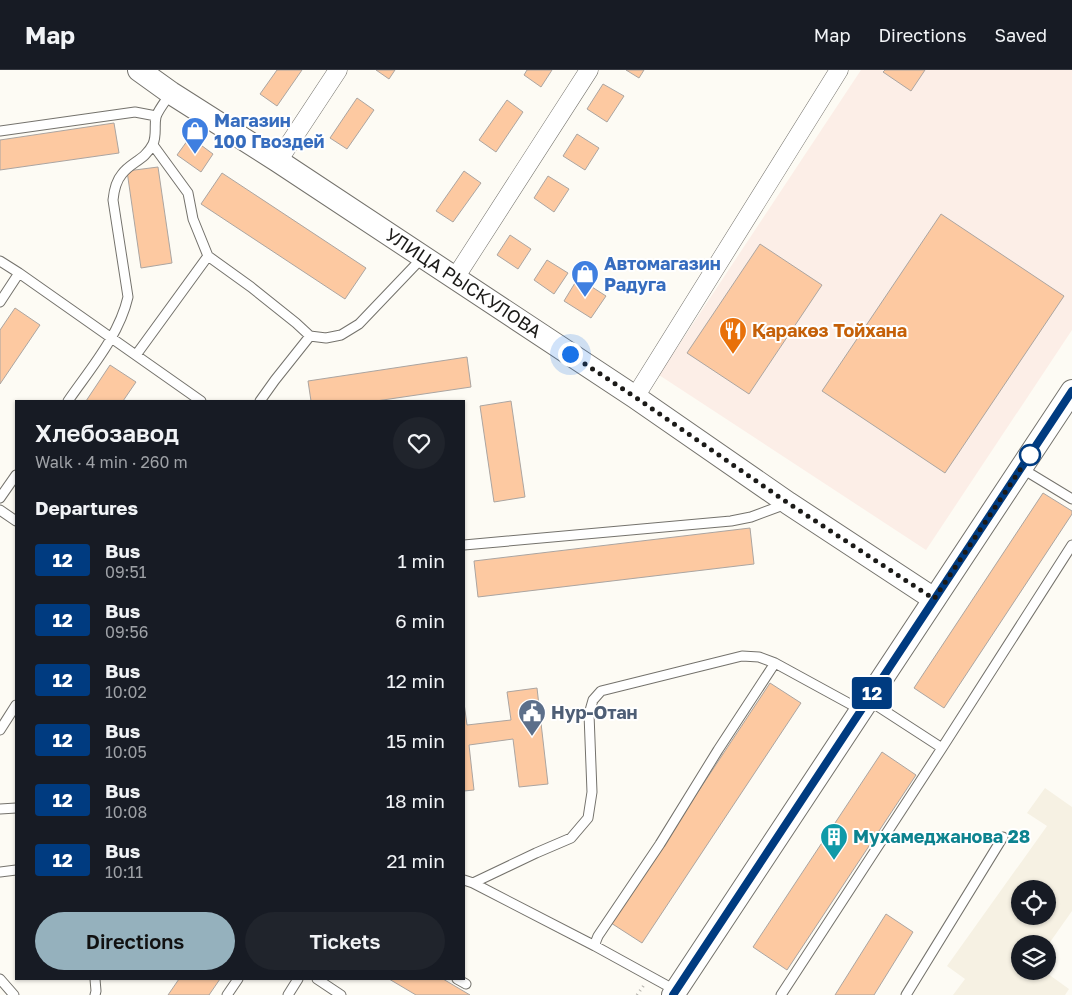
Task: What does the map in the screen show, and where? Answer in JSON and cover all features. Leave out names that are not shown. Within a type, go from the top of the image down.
[{"type":"street","name":"УЛИЦА РЫСКУЛОВА","points":[[139,70],[171,93],[278,161],[635,397],[788,503],[934,599]]},
{"type":"street","points":[[278,161],[338,70]]},
{"type":"street","points":[[455,278],[589,70]]},
{"type":"street","points":[[635,397],[839,70]]},
{"type":"street","points":[[677,994],[864,705],[1072,391]]},
{"type":"lane","points":[[69,400],[112,338],[125,310],[128,297],[113,200],[115,185],[121,174],[142,159],[153,145],[156,135],[156,116],[171,93]]},
{"type":"lane","points":[[0,131],[135,112],[156,116]]},
{"type":"lane","points":[[153,145],[188,193],[193,218],[208,256],[258,293],[310,336],[326,338],[341,335],[359,324],[424,257]]},
{"type":"lane","points":[[136,355],[208,256]]},
{"type":"lane","points":[[0,261],[200,400]]},
{"type":"lane","points":[[0,302],[19,273]]},
{"type":"lane","points":[[261,400],[310,336]]},
{"type":"lane","points":[[1021,468],[1072,499]]},
{"type":"lane","points":[[0,498],[15,476]]},
{"type":"lane","points":[[465,545],[731,521],[751,517],[788,503]]},
{"type":"lane","points":[[0,510],[15,520]]},
{"type":"lane","points":[[780,995],[1072,545]]},
{"type":"lane","points":[[468,882],[571,838],[588,818],[592,792],[589,714],[593,700],[601,691],[742,656],[759,657],[864,705],[942,748]]},
{"type":"lane","points":[[595,946],[598,936],[660,844],[775,663]]},
{"type":"lane","points":[[0,730],[15,707]]},
{"type":"lane","points":[[0,809],[15,808]]},
{"type":"lane","points":[[906,995],[1004,837]]},
{"type":"lane","points":[[0,872],[15,870]]},
{"type":"lane","points":[[468,882],[595,946],[677,994]]},
{"type":"lane","points":[[0,980],[14,995]]},
{"type":"lane","points":[[95,980],[95,995]]},
{"type":"lane","points":[[227,995],[237,980]]},
{"type":"lane","points":[[288,995],[297,980]]},
{"type":"lane","points":[[319,980],[342,995]]},
{"type":"lane","points":[[459,980],[466,984]]},
{"type":"shaded area","points":[[861,70],[1072,70],[1072,330],[926,550],[659,375]]},
{"type":"shaded area","points":[[1045,788],[1072,807],[1072,911],[1055,935],[1011,935],[1011,980],[1056,980],[1069,989],[1065,995],[953,995],[965,979],[947,966],[1047,826],[1027,813]]},
{"type":"building","points":[[277,70],[302,70],[277,106],[260,94]]},
{"type":"building","points":[[376,70],[395,70],[389,79]]},
{"type":"building","points":[[527,70],[552,70],[541,87],[524,75]]},
{"type":"building","points":[[626,70],[644,70],[639,78]]},
{"type":"building","points":[[885,70],[925,70],[911,91],[883,72]]},
{"type":"building","points":[[603,84],[624,96],[607,122],[587,109]]},
{"type":"building","points":[[357,98],[374,110],[347,149],[330,138]]},
{"type":"building","points":[[507,100],[523,112],[496,152],[479,140]]},
{"type":"building","points":[[114,123],[119,153],[0,170],[0,140]]},
{"type":"building","points":[[577,134],[599,148],[585,170],[563,156]]},
{"type":"building","points":[[190,137],[213,154],[201,172],[177,155]]},
{"type":"building","points":[[158,167],[172,263],[141,268],[127,171]]},
{"type":"building","points":[[464,171],[481,183],[453,222],[436,211]]},
{"type":"building","points":[[222,173],[366,268],[345,299],[201,204]]},
{"type":"building","points":[[548,176],[569,189],[554,212],[534,198]]},
{"type":"building","points":[[941,214],[1064,296],[945,473],[822,391]]},
{"type":"building","points":[[510,235],[531,249],[518,269],[497,255]]},
{"type":"building","points":[[760,244],[822,285],[749,394],[687,353]]},
{"type":"building","points":[[547,260],[568,273],[554,294],[534,280]]},
{"type":"building","points":[[578,278],[606,296],[591,318],[564,301]]},
{"type":"building","points":[[15,308],[40,325],[0,384],[0,330]]},
{"type":"building","points":[[467,357],[471,387],[383,400],[311,400],[308,381]]},
{"type":"building","points":[[110,365],[136,382],[124,400],[87,400]]},
{"type":"building","points":[[511,401],[525,497],[494,502],[480,406]]},
{"type":"building","points":[[1043,493],[1072,511],[1072,514],[944,708],[914,688]]},
{"type":"building","points":[[750,528],[754,564],[478,597],[474,561]]},
{"type":"building","points":[[770,683],[801,703],[642,943],[611,923]]},
{"type":"building","points":[[537,688],[548,784],[519,787],[513,739],[469,745],[474,790],[465,791],[465,710],[467,725],[511,720],[507,692]]},
{"type":"building","name":"Мухамеджанова 28","points":[[882,752],[916,775],[787,970],[753,947]]},
{"type":"building","points":[[886,914],[913,932],[874,995],[835,995]]},
{"type":"building","points":[[178,980],[219,980],[209,995],[168,995]]},
{"type":"building","points":[[391,980],[445,980],[470,995],[416,995]]},
{"type":"bus line","name":"12","points":[[673,995],[1072,391]]},
{"type":"place","name":"Магазин 100 Гвоздей","points":[[195,155]]},
{"type":"place","name":"Автомагазин Радуга","points":[[585,298]]},
{"type":"place","name":"Қаракөз Тойхана","points":[[733,355]]},
{"type":"place","name":"Нур-Отан","points":[[532,737]]},
{"type":"place","name":"Мухамеджанова 28","points":[[834,861]]},
{"type":"route","points":[[570,354],[788,503],[934,599],[1032,452],[1030,455]]}]
